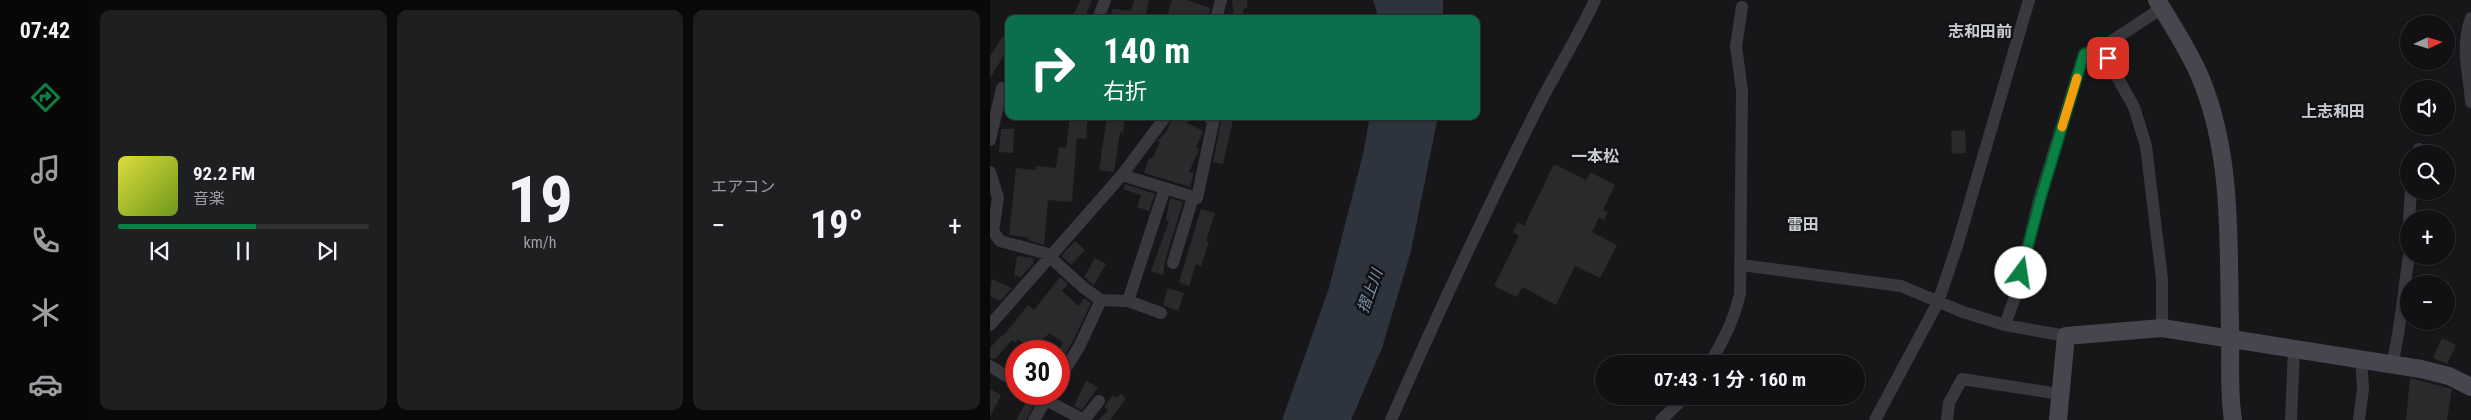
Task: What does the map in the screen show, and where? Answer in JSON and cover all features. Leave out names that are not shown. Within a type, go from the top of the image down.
[{"type":"street","points":[[1099,15],[1104,0]]},
{"type":"street","points":[[1217,15],[1220,0]]},
{"type":"street","points":[[1391,420],[1448,292],[1539,106],[1595,0]]},
{"type":"street","points":[[1875,420],[1938,302],[1957,246],[2029,0]]},
{"type":"street","points":[[2005,325],[2017,291],[2040,200],[2084,54],[2101,48],[2159,4],[2201,79],[2222,156],[2227,193],[2231,339],[2228,368],[2233,420]]},
{"type":"street","points":[[1714,355],[1735,316],[1740,294],[1742,91],[1736,46],[1742,7]]},
{"type":"street","points":[[2471,18],[2466,32],[2469,48],[2464,58],[2471,102]]},
{"type":"street","points":[[2101,48],[2134,107],[2146,146],[2162,279],[2162,328]]},
{"type":"street","points":[[990,140],[1002,88]]},
{"type":"street","points":[[990,325],[1122,175],[1160,120]]},
{"type":"street","points":[[1122,175],[1197,198],[1213,124],[1211,120]]},
{"type":"street","points":[[990,172],[998,198],[993,231],[1000,241],[1051,256],[1101,300],[1128,301],[1161,313]]},
{"type":"street","points":[[1128,301],[1165,188]]},
{"type":"street","points":[[1173,263],[1193,196]]},
{"type":"street","points":[[1741,264],[1901,286],[1963,312],[2005,325],[2066,336],[2162,328],[2430,371],[2471,386]]},
{"type":"street","points":[[2392,364],[2400,330],[2402,297],[2407,265]]},
{"type":"street","points":[[1070,362],[1079,348],[1101,300]]},
{"type":"street","points":[[2058,420],[2066,336]]},
{"type":"street","points":[[2291,420],[2294,349]]},
{"type":"street","points":[[2359,420],[2363,389],[2361,359]]},
{"type":"street","points":[[990,366],[1005,375]]},
{"type":"street","points":[[1947,420],[1949,403],[1962,379],[2060,394]]},
{"type":"street","points":[[1060,405],[1084,420],[1100,400]]},
{"type":"street","points":[[1034,420],[1041,405]]},
{"type":"street","points":[[1660,420],[1676,405]]},
{"type":"water","points":[[1373,0],[1443,0],[1443,15],[1378,15]]},
{"type":"water","name":"摺上川","points":[[1369,120],[1437,120],[1411,251],[1382,348],[1351,420],[1282,420],[1329,288],[1363,154]]},
{"type":"building","points":[[1081,0],[1092,0],[1086,15],[1073,15]]},
{"type":"building","points":[[1134,0],[1149,0],[1146,15],[1111,15],[1112,9],[1131,11]]},
{"type":"building","points":[[1172,0],[1187,0],[1210,8],[1209,15],[1168,15]]},
{"type":"building","points":[[1232,0],[1247,0],[1247,8],[1243,9],[1244,15],[1234,15]]},
{"type":"building","points":[[1003,36],[1005,37],[1005,54],[990,78],[990,56]]},
{"type":"building","points":[[1070,120],[1088,120],[1086,139],[1077,138],[1072,202],[1048,200],[1044,245],[1029,240],[1029,238],[1009,235],[1016,168],[1035,170],[1036,166],[1056,168],[1059,147],[1066,148]]},
{"type":"building","points":[[1106,120],[1125,120],[1123,133],[1120,132],[1114,172],[1099,170]]},
{"type":"building","points":[[1172,120],[1188,120],[1187,123],[1203,131],[1196,148],[1199,149],[1198,152],[1189,172],[1194,173],[1190,187],[1144,173],[1149,158],[1152,159],[1160,142],[1157,141],[1166,132]]},
{"type":"building","points":[[1221,120],[1233,120],[1223,164],[1213,162]]},
{"type":"building","points":[[1001,129],[1014,129],[1013,153],[999,152]]},
{"type":"building","points":[[1965,130],[1966,153],[1952,154],[1951,131]]},
{"type":"building","points":[[1554,164],[1586,180],[1590,172],[1615,185],[1603,210],[1608,212],[1604,220],[1599,217],[1592,232],[1617,245],[1600,278],[1575,266],[1556,305],[1522,287],[1517,297],[1494,286],[1519,236],[1513,232],[1518,222],[1524,226]]},
{"type":"building","points":[[1125,184],[1155,194],[1149,211],[1137,207],[1141,195],[1123,189]]},
{"type":"building","points":[[1170,198],[1183,202],[1165,261],[1163,275],[1151,271],[1169,221],[1166,220]]},
{"type":"building","points":[[1201,209],[1215,213],[1206,241],[1209,242],[1201,266],[1196,264],[1189,286],[1179,282]]},
{"type":"building","points":[[1075,241],[1085,250],[1071,265],[1061,256]]},
{"type":"building","points":[[1017,256],[1034,258],[1033,264],[1021,277],[1014,276]]},
{"type":"building","points":[[1095,258],[1106,264],[1094,285],[1084,277]]},
{"type":"building","points":[[1060,277],[1068,284],[1062,291],[1079,306],[1084,298],[1091,303],[1070,346],[1070,340],[1060,340],[1049,333],[1043,340],[1005,340],[1005,348],[995,359],[990,358],[990,348],[1004,335],[1028,305],[1034,310]]},
{"type":"building","points":[[992,279],[1012,288],[1000,301],[990,296]]},
{"type":"building","points":[[1168,288],[1184,293],[1178,311],[1163,305]]},
{"type":"building","points":[[2442,338],[2456,345],[2447,364],[2433,358]]},
{"type":"building","points":[[2410,378],[2452,389],[2447,420],[2406,420]]},
{"type":"building","points":[[1086,381],[1098,387],[1082,410],[1074,406]]},
{"type":"building","points":[[990,389],[1001,395],[990,417]]},
{"type":"building","points":[[1121,394],[1126,398],[1110,420],[1099,420],[1108,410],[1104,407],[1113,395],[1117,398]]},
{"type":"building","points":[[1025,405],[1034,405],[1026,420],[1016,420]]},
{"type":"slow traffic","points":[[2062,127],[2077,78]]},
{"type":"district","name":"志和田前","points":[[1980,31]]},
{"type":"district","name":"上志和田","points":[[2333,111]]},
{"type":"district","name":"一本松","points":[[1595,156]]},
{"type":"district","name":"雷田","points":[[1803,224]]},
{"type":"route","points":[[2021,273],[2040,200],[2084,54],[2101,48],[2108,58]]}]
